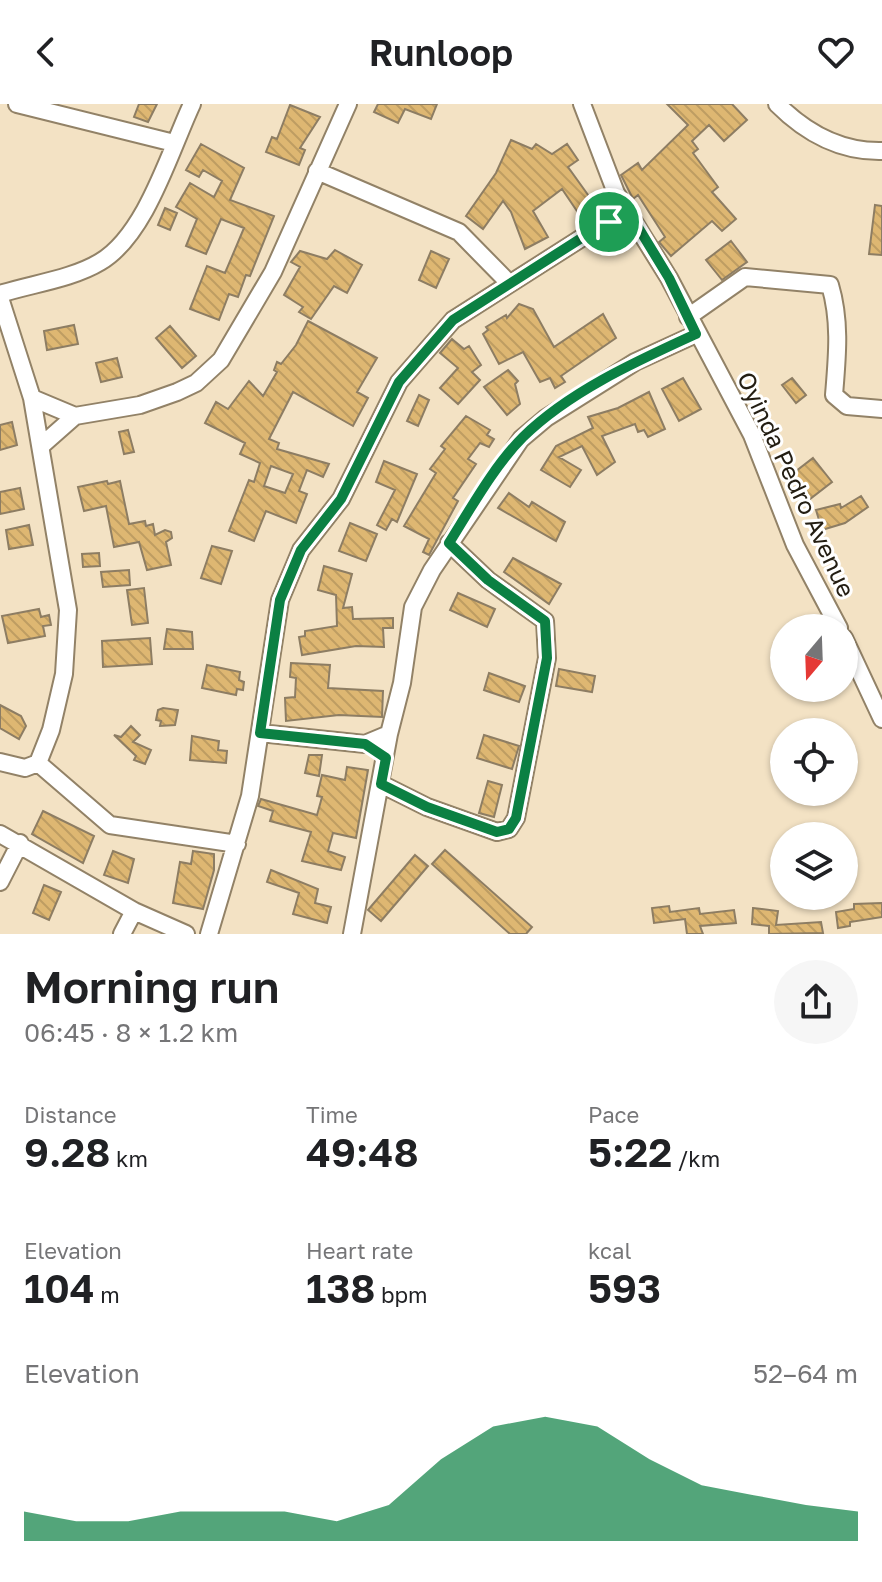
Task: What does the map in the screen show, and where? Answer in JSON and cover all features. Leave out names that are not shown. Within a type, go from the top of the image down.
[{"type":"street","points":[[17,104],[174,143]]},
{"type":"street","points":[[0,762],[25,768],[38,763],[51,730],[64,674],[68,610],[32,398],[0,296],[98,263],[119,248],[155,189],[192,104]]},
{"type":"street","points":[[41,446],[75,416],[140,405],[177,392],[196,383],[221,360],[273,272],[348,104]]},
{"type":"street","name":"Oyinda Pedro Avenue","points":[[582,104],[616,193],[752,435],[795,545],[832,614]]},
{"type":"street","points":[[777,104],[798,126],[832,144],[882,151]]},
{"type":"street","points":[[317,171],[459,232],[509,283]]},
{"type":"street","points":[[209,934],[237,844],[260,733],[280,600],[301,550],[341,499],[399,382],[453,320],[627,209]]},
{"type":"street","points":[[688,317],[745,277],[830,285],[835,304],[838,346],[834,395],[847,406],[882,409]]},
{"type":"street","points":[[352,934],[389,734],[402,683],[413,607],[449,543],[521,439],[546,418],[635,362],[696,334]]},
{"type":"street","points":[[32,398],[75,416]]},
{"type":"street","points":[[381,784],[427,807],[497,832],[509,829],[516,818],[547,658],[545,621],[488,580],[449,543]]},
{"type":"street","points":[[858,668],[882,719]]},
{"type":"street","points":[[260,733],[365,744],[386,758]]},
{"type":"street","points":[[365,744],[389,734]]},
{"type":"street","points":[[38,763],[110,825],[237,844]]},
{"type":"street","points":[[0,834],[134,911],[186,934]]},
{"type":"street","points":[[0,882],[20,843]]},
{"type":"street","points":[[122,934],[134,911]]},
{"type":"building","points":[[139,104],[157,104],[148,122],[134,117]]},
{"type":"building","points":[[378,104],[437,104],[431,119],[405,109],[398,123],[374,112]]},
{"type":"building","points":[[667,104],[732,104],[747,120],[724,141],[709,125],[692,141],[698,149],[693,153],[718,187],[712,192],[736,219],[722,231],[712,221],[671,256],[659,242],[665,237],[638,195],[633,199],[621,175],[638,163],[642,170],[688,125]]},
{"type":"building","points":[[290,105],[320,117],[300,148],[305,150],[299,165],[266,152],[272,137],[277,139]]},
{"type":"building","points":[[511,140],[532,149],[536,144],[552,154],[567,144],[578,160],[568,167],[601,213],[585,223],[562,189],[533,211],[548,237],[525,249],[511,212],[503,201],[483,229],[466,216],[496,173]]},
{"type":"building","points":[[201,144],[244,168],[230,200],[274,216],[250,276],[246,275],[238,297],[229,294],[219,320],[190,309],[207,266],[225,273],[244,228],[221,219],[206,254],[186,246],[197,219],[176,207],[190,183],[214,197],[222,181],[203,170],[199,177],[186,170]]},
{"type":"building","points":[[875,205],[882,206],[882,255],[869,254]]},
{"type":"building","points":[[165,208],[177,213],[170,230],[158,225]]},
{"type":"building","points":[[731,241],[747,262],[722,280],[706,260]]},
{"type":"building","points":[[335,250],[362,265],[347,293],[334,286],[311,319],[299,312],[303,307],[284,295],[300,267],[291,262],[300,251],[327,259]]},
{"type":"building","points":[[431,251],[449,259],[436,288],[419,280]]},
{"type":"building","points":[[519,304],[533,309],[554,347],[603,314],[616,338],[561,376],[565,382],[555,388],[550,378],[540,382],[523,352],[499,364],[483,334],[488,330],[486,327],[506,315],[507,318]]},
{"type":"building","points":[[308,321],[377,358],[357,392],[368,398],[353,426],[293,392],[269,439],[279,443],[277,449],[329,464],[323,477],[307,470],[299,491],[307,494],[296,523],[266,511],[254,541],[229,531],[249,480],[254,482],[260,463],[240,454],[245,443],[205,423],[216,402],[228,409],[249,381],[263,396],[277,372],[274,370],[277,362],[281,364],[296,345]],"holes":[[[271,466],[293,474],[285,493],[264,486]]]},
{"type":"building","points":[[74,325],[78,344],[47,350],[44,331]]},
{"type":"building","points":[[170,326],[196,356],[182,368],[156,338]]},
{"type":"building","points":[[452,339],[464,349],[469,346],[481,365],[472,372],[480,380],[458,404],[440,388],[458,368],[440,353]]},
{"type":"building","points":[[117,358],[122,377],[101,382],[96,363]]},
{"type":"building","points":[[508,370],[518,381],[515,384],[520,404],[507,415],[484,387]]},
{"type":"building","points":[[683,378],[701,409],[679,421],[662,389]]},
{"type":"building","points":[[792,378],[806,395],[796,403],[782,385]]},
{"type":"building","points":[[649,392],[665,429],[648,437],[644,430],[638,432],[635,424],[602,436],[615,462],[597,475],[582,446],[559,457],[581,470],[570,487],[541,470],[556,446],[593,428],[588,417],[618,408]]},
{"type":"building","points":[[419,395],[429,400],[418,426],[407,421]]},
{"type":"building","points":[[466,416],[490,430],[487,435],[494,439],[489,447],[480,443],[468,459],[476,464],[453,498],[458,501],[429,555],[423,552],[429,539],[404,526],[436,473],[430,469],[445,449],[441,446]]},
{"type":"building","points":[[12,422],[17,445],[0,450],[0,425]]},
{"type":"building","points":[[128,430],[134,452],[124,454],[119,432]]},
{"type":"building","points":[[813,458],[832,482],[810,499],[791,475]]},
{"type":"building","points":[[384,461],[417,474],[397,522],[392,519],[386,530],[377,525],[395,490],[376,482]]},
{"type":"building","points":[[107,481],[108,484],[120,481],[129,524],[145,521],[146,526],[153,524],[155,535],[165,530],[171,532],[172,538],[166,542],[171,565],[147,570],[139,542],[114,547],[106,506],[84,511],[78,487]]},
{"type":"building","points":[[20,488],[24,509],[0,514],[0,492]]},
{"type":"building","points":[[509,493],[529,507],[532,502],[565,522],[556,541],[498,508]]},
{"type":"building","points":[[861,496],[868,507],[845,523],[822,530],[816,510],[840,504],[841,508]]},
{"type":"building","points":[[350,523],[377,534],[366,561],[339,551]]},
{"type":"building","points":[[29,525],[33,545],[9,549],[6,530]]},
{"type":"building","points":[[212,546],[232,551],[221,584],[201,578]]},
{"type":"building","points":[[99,553],[100,566],[83,567],[82,554]]},
{"type":"building","points":[[513,558],[561,584],[549,604],[504,572]]},
{"type":"building","points":[[324,566],[352,574],[343,608],[352,607],[353,619],[393,618],[393,628],[383,628],[384,647],[356,646],[302,655],[299,637],[305,636],[305,631],[337,626],[336,595],[318,590]]},
{"type":"building","points":[[129,570],[130,585],[103,587],[101,572]]},
{"type":"building","points":[[144,588],[148,623],[132,625],[127,590]]},
{"type":"building","points":[[458,593],[495,609],[487,627],[450,610]]},
{"type":"building","points":[[39,609],[41,617],[49,615],[51,625],[43,626],[45,636],[8,643],[2,616]]},
{"type":"building","points":[[167,629],[192,632],[193,649],[164,649]]},
{"type":"building","points":[[150,638],[152,664],[103,667],[102,641]]},
{"type":"building","points":[[291,663],[330,665],[328,688],[383,691],[382,717],[339,715],[286,721],[285,698],[295,697],[296,678],[290,677]]},
{"type":"building","points":[[207,665],[240,672],[243,690],[237,689],[236,695],[202,688]]},
{"type":"building","points":[[559,669],[595,676],[592,692],[556,686]]},
{"type":"building","points":[[489,673],[525,686],[519,702],[484,690]]},
{"type":"building","points":[[0,705],[21,716],[26,726],[19,739],[0,728]]},
{"type":"building","points":[[158,710],[178,710],[175,725],[160,726],[161,721],[156,720]]},
{"type":"building","points":[[131,726],[140,735],[133,742],[151,750],[145,764],[134,760],[136,756],[114,735],[121,737]]},
{"type":"building","points":[[484,735],[519,746],[512,769],[477,758]]},
{"type":"building","points":[[192,736],[219,741],[218,750],[227,751],[226,763],[190,760]]},
{"type":"building","points":[[309,755],[322,755],[319,776],[305,773]]},
{"type":"building","points":[[347,767],[368,770],[356,838],[333,833],[328,851],[345,857],[341,870],[302,861],[311,832],[270,821],[273,811],[258,806],[261,799],[317,815],[322,797],[317,796],[322,775],[345,780]]},
{"type":"building","points":[[488,781],[502,785],[494,817],[479,813]]},
{"type":"building","points":[[43,811],[94,836],[83,863],[32,834]]},
{"type":"building","points":[[445,850],[532,927],[526,934],[510,934],[432,864]]},
{"type":"building","points":[[113,851],[134,859],[128,883],[104,875]]},
{"type":"building","points":[[193,851],[214,854],[214,870],[203,909],[173,903],[180,862],[191,864]]},
{"type":"building","points":[[415,855],[428,866],[381,921],[368,910]]},
{"type":"building","points":[[271,870],[318,889],[315,903],[331,907],[327,923],[293,914],[299,893],[267,882]]},
{"type":"building","points":[[44,885],[61,892],[49,920],[33,913]]},
{"type":"building","points":[[882,903],[882,917],[850,922],[850,926],[838,928],[836,912],[858,910],[858,904]]},
{"type":"building","points":[[669,906],[670,912],[699,908],[700,914],[734,910],[736,923],[700,926],[703,934],[687,934],[685,919],[654,923],[652,908]]},
{"type":"building","points":[[753,908],[778,911],[776,925],[821,922],[823,933],[769,934],[769,926],[752,924]]},
{"type":"route","points":[[627,209],[669,278],[696,334],[635,362],[546,418],[521,439],[449,543],[488,580],[545,621],[547,658],[516,818],[509,829],[497,832],[427,807],[390,785],[381,784],[386,758],[365,744],[260,733],[280,600],[301,550],[341,499],[399,382],[422,355],[453,320],[609,222],[627,209]]}]
